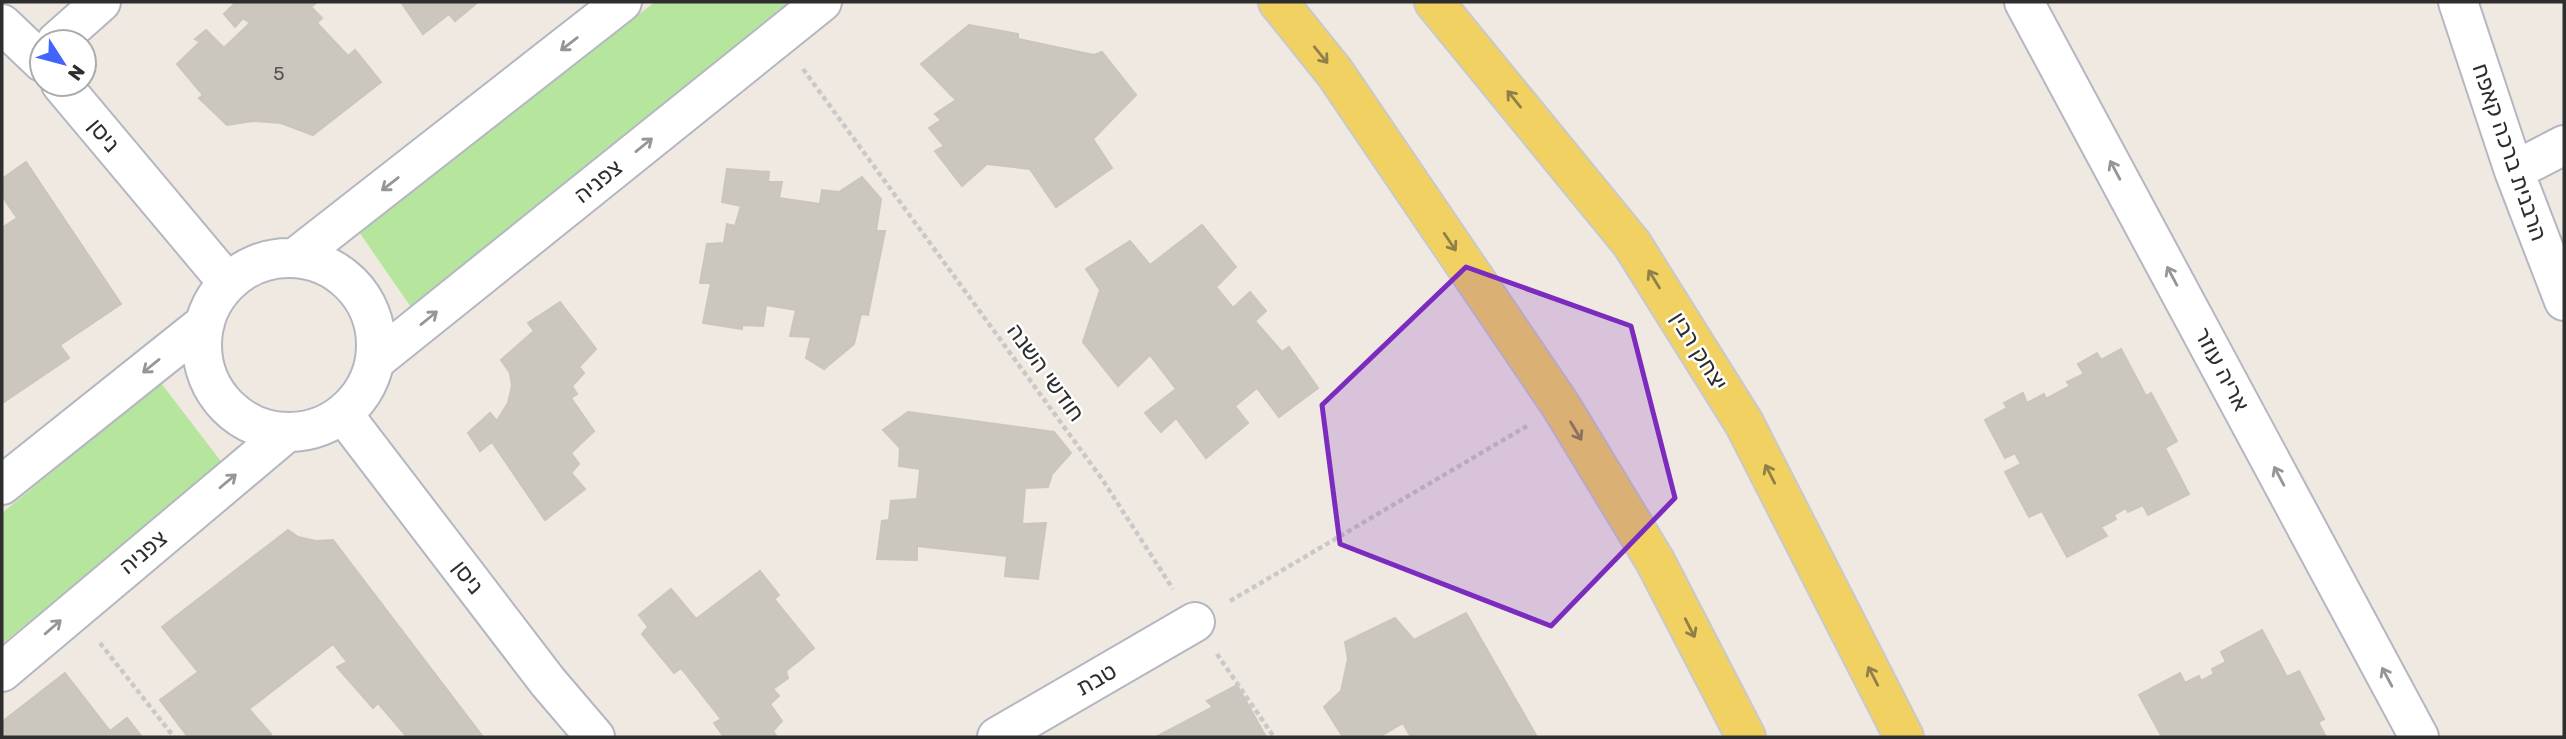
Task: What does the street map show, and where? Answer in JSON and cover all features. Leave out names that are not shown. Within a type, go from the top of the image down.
[{"type":"main road","points":[[1278,2],[1335,73],[1561,405],[1655,561],[1746,737]]},
{"type":"main road","name":"יצחק רבין","points":[[1434,2],[1632,244],[1744,423],[1905,737]]},
{"type":"street","points":[[77,28],[101,2]]},
{"type":"street","points":[[296,257],[622,2]]},
{"type":"street","name":"צפניה","points":[[376,361],[821,2]]},
{"type":"street","name":"אריה עוזר","points":[[2024,2],[2419,737]]},
{"type":"street","name":"הרבנית ברכה קאפח","points":[[2458,2],[2514,171],[2564,301]]},
{"type":"street","name":"ניסן","points":[[2,24],[28,44]]},
{"type":"street","name":"ניסן","points":[[79,98],[228,283]]},
{"type":"street","points":[[2514,171],[2564,145]]},
{"type":"street","points":[[296,257],[325,264],[349,280],[368,304],[376,332],[376,361],[364,391],[343,414],[306,431],[286,433],[244,420],[220,397],[205,367],[202,345],[205,323],[214,301],[228,283],[247,268],[271,259],[296,257]]},
{"type":"street","points":[[2,485],[205,323]]},
{"type":"street","name":"ניסן","points":[[343,414],[548,682],[596,737]]},
{"type":"street","name":"צפניה","points":[[2,671],[286,433]]},
{"type":"street","name":"טבת","points":[[997,737],[1195,622]]},
{"type":"path","name":"חודשי השנה","points":[[778,36],[1102,479],[1274,737]]},
{"type":"path","points":[[1195,622],[1561,405]]},
{"type":"path","points":[[74,609],[174,737]]},
{"type":"highlighted area","points":[[1466,267],[1631,326],[1675,498],[1551,626],[1340,544],[1322,405]]},
{"type":"green space","points":[[655,2],[789,2],[415,313],[357,229]]},
{"type":"green space","points":[[161,383],[223,464],[2,644],[2,513]]},
{"type":"building","points":[[236,2],[317,2],[311,7],[322,18],[317,23],[348,56],[355,50],[381,82],[313,135],[281,123],[253,121],[227,125],[199,98],[203,95],[177,64],[200,42],[195,39],[206,30],[224,48],[250,23],[243,18],[235,27],[224,14]]},
{"type":"building","points":[[401,2],[478,2],[455,21],[449,14],[423,34]]},
{"type":"building","points":[[969,25],[1018,34],[1018,39],[1094,55],[1102,52],[1136,95],[1093,139],[1112,168],[1056,207],[1030,169],[987,164],[962,186],[935,151],[944,146],[929,128],[941,120],[935,114],[956,100],[921,64]]},
{"type":"building","points":[[26,162],[121,304],[60,345],[69,358],[4,402],[2,228],[17,218],[2,196],[2,179]]},
{"type":"building","points":[[727,169],[769,172],[768,182],[782,182],[779,198],[820,204],[822,190],[839,192],[862,177],[881,199],[876,231],[885,231],[868,315],[861,314],[854,344],[824,369],[806,358],[811,337],[790,336],[796,310],[766,305],[763,326],[742,325],[742,329],[703,323],[711,283],[700,283],[707,244],[724,243],[727,224],[735,226],[741,206],[722,202]]},
{"type":"building","points":[[1202,225],[1236,267],[1216,287],[1233,308],[1250,292],[1266,311],[1255,321],[1282,352],[1289,347],[1318,388],[1279,417],[1257,388],[1235,406],[1248,423],[1206,458],[1176,418],[1161,432],[1145,413],[1176,389],[1150,355],[1118,386],[1083,342],[1100,290],[1086,269],[1130,241],[1150,265]]},
{"type":"building","points":[[560,302],[596,349],[579,367],[584,373],[572,386],[577,394],[571,398],[594,431],[571,453],[579,464],[571,473],[585,489],[545,520],[492,442],[480,451],[468,433],[490,413],[497,421],[508,403],[512,386],[510,373],[501,360],[534,331],[528,323]]},
{"type":"building","points":[[2121,349],[2146,396],[2151,393],[2177,441],[2165,448],[2189,494],[2148,515],[2143,505],[2128,512],[2126,508],[2114,515],[2116,519],[2101,527],[2107,536],[2067,557],[2042,511],[2029,517],[2005,472],[2021,464],[2015,453],[2005,458],[1985,420],[2007,408],[2004,403],[2023,393],[2027,403],[2044,394],[2046,399],[2070,386],[2067,382],[2084,374],[2078,364],[2097,353],[2101,360]]},
{"type":"building","points":[[908,412],[1054,432],[1071,453],[1052,474],[1048,487],[1025,488],[1022,524],[1046,523],[1038,579],[1005,576],[1007,556],[917,546],[917,560],[877,559],[882,521],[889,520],[891,501],[917,499],[920,469],[899,466],[900,448],[883,430]]},
{"type":"building","points":[[288,530],[298,537],[316,541],[333,540],[483,737],[407,737],[378,703],[373,708],[337,667],[347,662],[333,644],[249,709],[271,734],[269,737],[188,737],[160,700],[198,672],[162,627]]},
{"type":"building","points":[[760,571],[779,595],[774,599],[814,648],[786,671],[788,678],[773,689],[779,696],[770,704],[782,721],[773,731],[777,737],[724,737],[714,723],[721,719],[681,668],[674,673],[642,634],[648,627],[639,615],[671,589],[696,619]]},
{"type":"building","points":[[1466,613],[1537,737],[1411,737],[1403,723],[1379,737],[1343,737],[1324,707],[1341,691],[1348,659],[1345,642],[1395,618],[1414,640]]},
{"type":"building","points":[[2262,630],[2287,677],[2299,671],[2324,719],[2318,722],[2326,737],[2162,737],[2139,695],[2180,673],[2185,683],[2199,676],[2201,681],[2214,674],[2212,669],[2226,662],[2221,652]]},
{"type":"building","points":[[65,673],[110,731],[127,718],[142,737],[2,737],[2,722]]},
{"type":"building","points":[[1237,685],[1266,737],[1156,737],[1213,707],[1207,701]]}]
